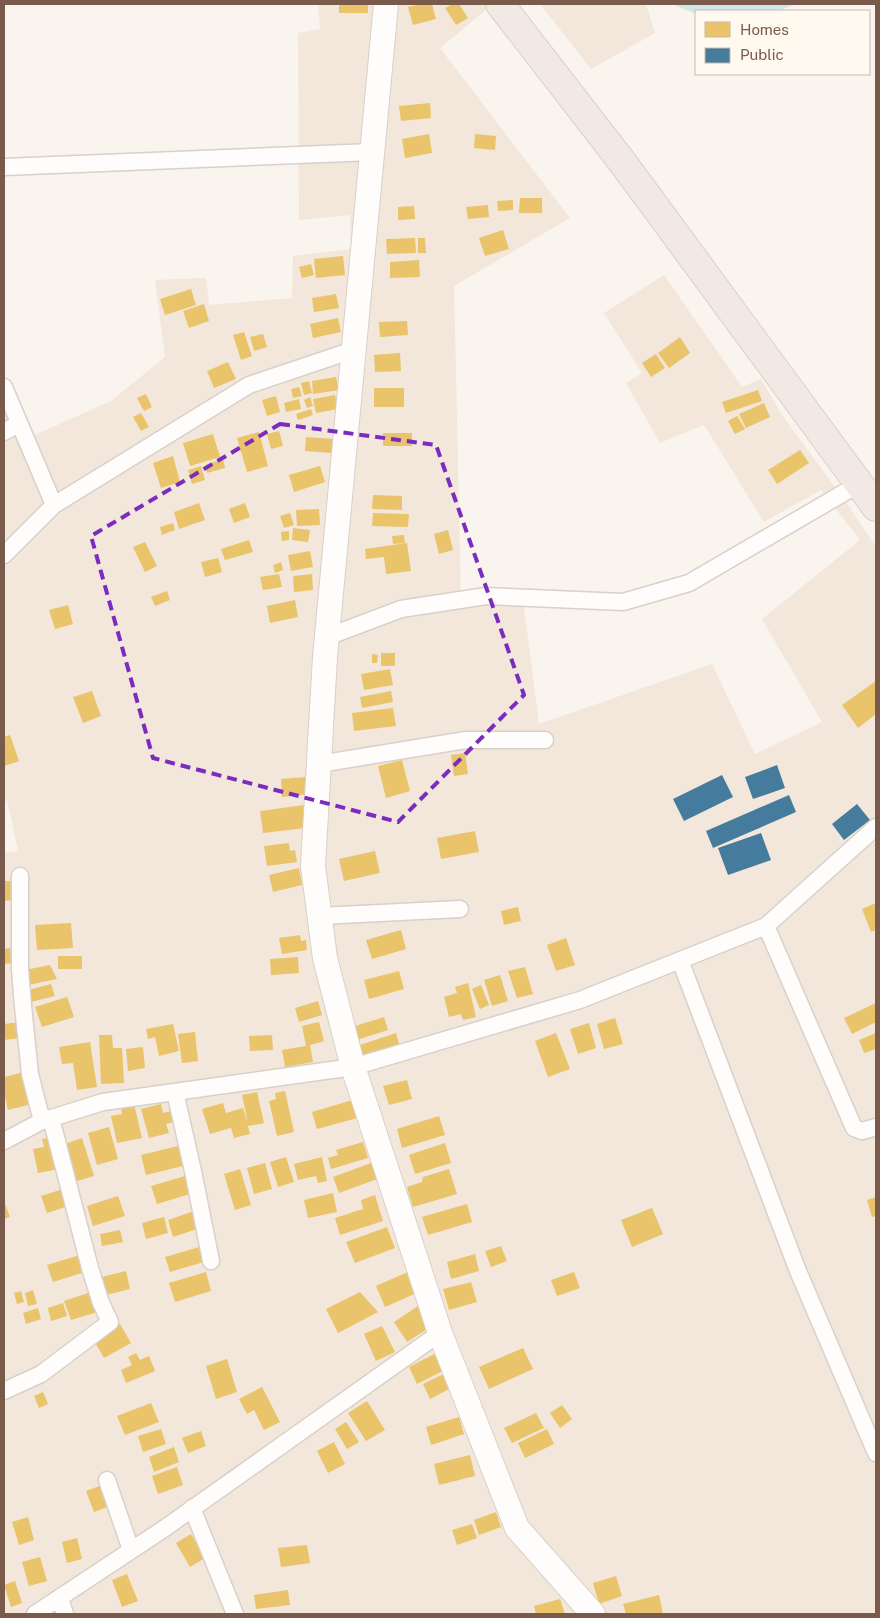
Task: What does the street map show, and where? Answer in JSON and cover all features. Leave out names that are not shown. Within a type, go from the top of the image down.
[{"type":"highway","points":[[500,4],[623,163],[876,507]]},
{"type":"street","points":[[386,4],[327,638],[313,866],[325,958],[353,1067],[440,1333],[517,1528],[593,1614]]},
{"type":"street","points":[[4,167],[372,152]]},
{"type":"street","points":[[4,555],[54,505],[249,385],[353,350]]},
{"type":"street","points":[[4,387],[18,424],[54,505]]},
{"type":"street","points":[[4,432],[18,424]]},
{"type":"street","points":[[327,638],[401,609],[486,596],[624,602],[689,582],[859,484]]},
{"type":"street","points":[[319,764],[466,740],[545,740]]},
{"type":"street","points":[[4,1141],[47,1119],[103,1102],[353,1067],[580,1000],[766,926],[876,827]]},
{"type":"street","points":[[4,1391],[41,1374],[110,1322],[101,1303],[47,1119],[30,1074],[20,969],[20,876]]},
{"type":"street","points":[[320,916],[460,908]]},
{"type":"street","points":[[766,926],[854,1128],[862,1131],[876,1127]]},
{"type":"street","points":[[680,960],[798,1271],[876,1453]]},
{"type":"street","points":[[175,1092],[211,1261]]},
{"type":"street","points":[[35,1614],[192,1508],[440,1333]]},
{"type":"street","points":[[107,1480],[131,1550]]},
{"type":"street","points":[[192,1508],[235,1614]]},
{"type":"street","points":[[60,1598],[65,1614]]},
{"type":"highlighted area","points":[[280,424],[436,445],[524,695],[398,822],[153,758],[91,536]]},
{"type":"shaded area","points":[[318,4],[493,4],[440,48],[570,218],[454,286],[461,600],[522,592],[539,724],[712,664],[755,754],[822,722],[762,619],[860,540],[821,490],[764,522],[704,425],[660,443],[626,383],[642,373],[604,313],[664,275],[742,387],[761,379],[782,415],[848,505],[876,547],[876,1614],[4,1614],[4,853],[18,851],[7,800],[4,801],[4,378],[28,438],[111,401],[165,357],[155,280],[206,278],[209,305],[292,298],[293,256],[351,249],[350,215],[299,220],[298,33],[320,29]]},
{"type":"shaded area","points":[[540,4],[646,4],[655,33],[591,69]]},
{"type":"water","points":[[672,4],[795,4],[781,10],[695,10],[695,14]]},
{"type":"building: Homes","points":[[339,4],[368,4],[368,13],[339,13]]},
{"type":"building: Homes","points":[[432,4],[436,19],[413,25],[408,7]]},
{"type":"building: Homes","points":[[453,4],[459,4],[468,18],[456,25],[445,8]]},
{"type":"building: Homes","points":[[430,103],[431,118],[401,121],[399,106]]},
{"type":"building: Homes","points":[[429,134],[432,153],[405,158],[402,139]]},
{"type":"building: Homes","points":[[475,134],[496,136],[495,150],[474,148]]},
{"type":"building: Homes","points":[[520,198],[542,198],[542,213],[519,213]]},
{"type":"building: Homes","points":[[513,200],[513,210],[498,211],[497,201]]},
{"type":"building: Homes","points":[[488,205],[489,217],[468,219],[466,207]]},
{"type":"building: Homes","points":[[414,206],[415,219],[398,220],[398,207]]},
{"type":"building: Homes","points":[[503,230],[509,249],[485,256],[479,238]]},
{"type":"building: Homes","points":[[415,238],[416,253],[387,254],[386,239]]},
{"type":"building: Homes","points":[[418,238],[425,238],[426,253],[418,253]]},
{"type":"building: Homes","points":[[343,256],[345,275],[316,278],[314,259]]},
{"type":"building: Homes","points":[[419,260],[420,277],[390,278],[390,262]]},
{"type":"building: Homes","points":[[311,264],[314,275],[302,278],[299,267]]},
{"type":"building: Homes","points":[[191,289],[196,305],[165,315],[160,299]]},
{"type":"building: Homes","points":[[336,294],[339,308],[314,312],[312,298]]},
{"type":"building: Homes","points":[[204,304],[209,321],[189,328],[183,311]]},
{"type":"building: Homes","points":[[338,318],[341,332],[313,338],[310,324]]},
{"type":"building: Homes","points":[[407,321],[408,335],[380,337],[379,322]]},
{"type":"building: Homes","points":[[244,332],[252,356],[241,360],[233,335]]},
{"type":"building: Homes","points":[[263,334],[267,347],[254,351],[250,337]]},
{"type":"building: Homes","points":[[680,337],[690,353],[669,368],[658,353]]},
{"type":"building: Homes","points":[[400,353],[401,371],[375,372],[374,355]]},
{"type":"building: Homes","points":[[656,354],[665,368],[651,377],[642,363]]},
{"type":"building: Homes","points":[[228,362],[236,379],[214,388],[207,371]]},
{"type":"building: Homes","points":[[336,377],[339,390],[313,394],[312,381]]},
{"type":"building: Homes","points":[[309,381],[312,393],[304,395],[301,383]]},
{"type":"building: Homes","points":[[299,387],[302,396],[293,398],[291,389]]},
{"type":"building: Homes","points":[[374,388],[404,388],[404,407],[374,407]]},
{"type":"building: Homes","points":[[758,390],[762,401],[726,413],[722,402]]},
{"type":"building: Homes","points":[[146,394],[152,407],[144,411],[137,398]]},
{"type":"building: Homes","points":[[335,395],[338,409],[316,413],[313,399]]},
{"type":"building: Homes","points":[[276,396],[280,412],[267,416],[262,400]]},
{"type":"building: Homes","points":[[310,397],[313,406],[307,408],[304,400]]},
{"type":"building: Homes","points":[[299,399],[301,409],[286,412],[284,403]]},
{"type":"building: Homes","points":[[764,403],[770,417],[746,428],[739,414]]},
{"type":"building: Homes","points":[[311,409],[313,415],[298,420],[296,414]]},
{"type":"building: Homes","points":[[141,413],[149,427],[141,431],[133,417]]},
{"type":"building: Homes","points":[[737,416],[745,429],[735,434],[728,421]]},
{"type":"building: Homes","points":[[279,431],[283,446],[271,449],[267,434]]},
{"type":"building: Homes","points":[[259,432],[268,466],[247,472],[237,438]]},
{"type":"building: Homes","points":[[383,433],[412,433],[412,446],[383,446]]},
{"type":"building: Homes","points":[[213,434],[220,457],[190,466],[183,443]]},
{"type":"building: Homes","points":[[306,437],[333,439],[332,453],[305,451]]},
{"type":"building: Homes","points":[[800,450],[809,463],[777,484],[768,470]]},
{"type":"building: Homes","points":[[173,456],[180,482],[161,488],[153,463]]},
{"type":"building: Homes","points":[[223,459],[225,468],[207,473],[205,465]]},
{"type":"building: Homes","points":[[201,466],[205,480],[192,484],[188,470]]},
{"type":"building: Homes","points":[[320,466],[325,482],[294,492],[289,475]]},
{"type":"building: Homes","points":[[373,495],[402,496],[402,510],[372,509]]},
{"type":"building: Homes","points":[[199,503],[205,520],[179,529],[174,512]]},
{"type":"building: Homes","points":[[245,503],[250,517],[234,523],[229,509]]},
{"type":"building: Homes","points":[[319,509],[320,525],[297,526],[296,510]]},
{"type":"building: Homes","points":[[290,513],[294,525],[284,528],[280,516]]},
{"type":"building: Homes","points":[[373,513],[409,514],[408,527],[372,526]]},
{"type":"building: Homes","points":[[173,523],[175,530],[162,535],[160,527]]},
{"type":"building: Homes","points":[[293,528],[310,530],[308,542],[292,540]]},
{"type":"building: Homes","points":[[448,530],[453,550],[439,554],[434,534]]},
{"type":"building: Homes","points":[[289,531],[289,540],[282,541],[281,532]]},
{"type":"building: Homes","points":[[404,535],[405,543],[393,544],[392,536]]},
{"type":"building: Homes","points":[[249,540],[253,552],[225,560],[221,549]]},
{"type":"building: Homes","points":[[145,542],[157,566],[145,572],[133,547]]},
{"type":"building: Homes","points":[[407,543],[411,571],[386,574],[384,557],[366,559],[365,549]]},
{"type":"building: Homes","points":[[310,551],[313,567],[291,571],[288,555]]},
{"type":"building: Homes","points":[[218,558],[222,572],[205,577],[201,562]]},
{"type":"building: Homes","points":[[281,562],[283,570],[275,573],[273,565]]},
{"type":"building: Homes","points":[[279,574],[282,587],[263,590],[260,577]]},
{"type":"building: Homes","points":[[312,574],[313,590],[294,592],[293,576]]},
{"type":"building: Homes","points":[[167,591],[170,600],[155,606],[151,597]]},
{"type":"building: Homes","points":[[295,600],[298,617],[270,623],[267,606]]},
{"type":"building: Homes","points":[[68,605],[73,624],[55,629],[49,610]]},
{"type":"building: Homes","points":[[381,653],[395,653],[395,666],[381,666]]},
{"type":"building: Homes","points":[[372,654],[378,655],[377,663],[372,663]]},
{"type":"building: Homes","points":[[390,669],[393,685],[364,690],[361,674]]},
{"type":"building: Homes","points":[[876,681],[876,714],[858,728],[842,705]]},
{"type":"building: Homes","points":[[92,691],[101,716],[83,723],[73,697]]},
{"type":"building: Homes","points":[[391,691],[393,702],[362,708],[360,697]]},
{"type":"building: Homes","points":[[393,708],[396,726],[354,731],[352,713]]},
{"type":"building: Homes","points":[[10,735],[19,761],[4,766],[4,737]]},
{"type":"building: Homes","points":[[465,753],[468,774],[454,776],[451,755]]},
{"type":"building: Homes","points":[[402,760],[410,791],[386,798],[378,766]]},
{"type":"building: Homes","points":[[306,777],[308,794],[282,797],[281,779]]},
{"type":"building: Homes","points":[[304,805],[306,828],[263,833],[260,811]]},
{"type":"building: Homes","points":[[475,831],[479,852],[441,859],[437,838]]},
{"type":"building: Homes","points":[[289,843],[290,851],[295,850],[297,862],[267,866],[264,846]]},
{"type":"building: Homes","points":[[375,851],[380,873],[344,881],[339,859]]},
{"type":"building: Homes","points":[[299,868],[302,885],[273,892],[269,875]]},
{"type":"building: Homes","points":[[4,881],[11,881],[13,900],[4,901]]},
{"type":"building: Homes","points":[[876,903],[876,930],[871,932],[862,909]]},
{"type":"building: Homes","points":[[518,907],[521,921],[504,925],[501,911]]},
{"type":"building: Homes","points":[[71,923],[73,948],[37,950],[35,925]]},
{"type":"building: Homes","points":[[401,930],[406,949],[372,959],[366,940]]},
{"type":"building: Homes","points":[[300,935],[301,941],[306,940],[307,950],[282,954],[279,938]]},
{"type":"building: Homes","points":[[566,938],[575,965],[556,971],[547,945]]},
{"type":"building: Homes","points":[[10,948],[12,963],[4,964],[4,949]]},
{"type":"building: Homes","points":[[58,956],[82,956],[82,969],[58,969]]},
{"type":"building: Homes","points":[[298,957],[299,973],[271,975],[270,959]]},
{"type":"building: Homes","points":[[50,965],[57,979],[28,985],[25,970]]},
{"type":"building: Homes","points":[[525,967],[533,994],[517,998],[508,971]]},
{"type":"building: Homes","points":[[399,971],[404,989],[369,999],[364,980]]},
{"type":"building: Homes","points":[[500,975],[508,1001],[492,1006],[484,980]]},
{"type":"building: Homes","points":[[468,983],[476,1017],[463,1020],[461,1014],[449,1017],[444,997],[457,993],[455,987]]},
{"type":"building: Homes","points":[[51,984],[55,996],[31,1002],[28,990]]},
{"type":"building: Homes","points":[[481,985],[489,1005],[480,1009],[472,989]]},
{"type":"building: Homes","points":[[67,997],[74,1017],[42,1027],[35,1007]]},
{"type":"building: Homes","points":[[318,1001],[322,1015],[299,1022],[295,1008]]},
{"type":"building: Homes","points":[[876,1003],[876,1022],[852,1034],[844,1018]]},
{"type":"building: Homes","points":[[384,1017],[388,1030],[357,1040],[352,1027]]},
{"type":"building: Homes","points":[[615,1018],[623,1044],[604,1049],[597,1024]]},
{"type":"building: Homes","points":[[19,1022],[21,1038],[4,1040],[4,1024]]},
{"type":"building: Homes","points":[[319,1022],[324,1041],[310,1045],[313,1062],[285,1067],[282,1050],[306,1046],[302,1026]]},
{"type":"building: Homes","points":[[589,1023],[596,1048],[578,1054],[570,1029]]},
{"type":"building: Homes","points":[[173,1024],[179,1051],[159,1056],[155,1037],[148,1039],[146,1029]]},
{"type":"building: Homes","points":[[195,1032],[198,1061],[182,1063],[178,1034]]},
{"type":"building: Homes","points":[[396,1033],[400,1047],[364,1059],[360,1045]]},
{"type":"building: Homes","points":[[556,1033],[570,1069],[548,1077],[535,1041]]},
{"type":"building: Homes","points":[[876,1033],[876,1049],[864,1053],[859,1040]]},
{"type":"building: Homes","points":[[99,1035],[112,1035],[113,1048],[122,1048],[124,1083],[101,1084]]},
{"type":"building: Homes","points":[[272,1035],[273,1050],[250,1051],[249,1036]]},
{"type":"building: Homes","points":[[90,1042],[97,1087],[77,1090],[73,1063],[62,1064],[59,1047]]},
{"type":"building: Homes","points":[[143,1047],[145,1068],[128,1071],[126,1049]]},
{"type":"building: Homes","points":[[24,1072],[32,1104],[8,1110],[4,1092],[4,1077]]},
{"type":"building: Homes","points":[[407,1080],[412,1099],[389,1105],[383,1086]]},
{"type":"building: Homes","points":[[285,1091],[294,1132],[277,1136],[269,1101],[276,1099],[275,1093]]},
{"type":"building: Homes","points":[[257,1092],[264,1123],[248,1126],[250,1134],[234,1138],[231,1128],[210,1134],[202,1109],[223,1103],[226,1113],[243,1108],[248,1123],[242,1095]]},
{"type":"building: Homes","points":[[356,1099],[361,1117],[317,1129],[312,1112]]},
{"type":"building: Homes","points":[[134,1104],[142,1138],[117,1143],[111,1116],[122,1114],[121,1107]]},
{"type":"building: Homes","points":[[161,1104],[163,1113],[171,1111],[174,1122],[166,1124],[169,1133],[149,1138],[141,1109]]},
{"type":"building: Homes","points":[[439,1116],[445,1135],[402,1148],[397,1129]]},
{"type":"building: Homes","points":[[109,1127],[118,1159],[97,1165],[88,1133]]},
{"type":"building: Homes","points":[[53,1137],[59,1169],[38,1173],[33,1149],[44,1147],[42,1139]]},
{"type":"building: Homes","points":[[82,1138],[94,1176],[74,1182],[62,1145]]},
{"type":"building: Homes","points":[[363,1142],[368,1158],[331,1169],[328,1158],[338,1155],[336,1150]]},
{"type":"building: Homes","points":[[445,1143],[451,1163],[415,1174],[409,1155]]},
{"type":"building: Homes","points":[[182,1145],[187,1165],[146,1175],[141,1155]]},
{"type":"building: Homes","points":[[286,1157],[294,1182],[278,1187],[270,1162]]},
{"type":"building: Homes","points":[[322,1157],[327,1181],[318,1183],[316,1176],[298,1180],[294,1164]]},
{"type":"building: Homes","points":[[265,1163],[272,1189],[254,1194],[247,1168]]},
{"type":"building: Homes","points":[[371,1163],[377,1179],[339,1193],[333,1177]]},
{"type":"building: Homes","points":[[240,1169],[251,1205],[235,1210],[224,1174]]},
{"type":"building: Homes","points":[[449,1169],[457,1194],[413,1207],[407,1187],[422,1182],[423,1177]]},
{"type":"building: Homes","points":[[185,1176],[190,1194],[157,1204],[151,1186]]},
{"type":"building: Homes","points":[[63,1189],[68,1206],[47,1213],[41,1196]]},
{"type":"building: Homes","points":[[333,1193],[337,1212],[308,1218],[304,1200]]},
{"type":"building: Homes","points":[[375,1195],[383,1221],[340,1235],[335,1218],[363,1209],[361,1200]]},
{"type":"building: Homes","points":[[118,1196],[125,1216],[93,1226],[87,1206]]},
{"type":"building: Homes","points":[[876,1197],[876,1216],[872,1217],[867,1200]]},
{"type":"building: Homes","points":[[4,1201],[10,1217],[4,1219]]},
{"type":"building: Homes","points":[[467,1204],[472,1222],[428,1235],[422,1217]]},
{"type":"building: Homes","points":[[652,1208],[663,1234],[632,1247],[621,1220]]},
{"type":"building: Homes","points":[[194,1211],[200,1228],[173,1237],[168,1220]]},
{"type":"building: Homes","points":[[164,1217],[168,1233],[146,1239],[142,1223]]},
{"type":"building: Homes","points":[[387,1227],[395,1248],[355,1263],[346,1242]]},
{"type":"building: Homes","points":[[120,1230],[123,1242],[102,1246],[100,1234]]},
{"type":"building: Homes","points":[[501,1246],[507,1261],[491,1267],[485,1251]]},
{"type":"building: Homes","points":[[199,1247],[204,1262],[170,1272],[165,1257]]},
{"type":"building: Homes","points":[[475,1254],[479,1271],[451,1279],[447,1262]]},
{"type":"building: Homes","points":[[80,1255],[85,1272],[53,1282],[47,1265]]},
{"type":"building: Homes","points":[[126,1271],[130,1289],[102,1296],[98,1278]]},
{"type":"building: Homes","points":[[410,1271],[419,1292],[385,1307],[376,1286]]},
{"type":"building: Homes","points":[[206,1272],[211,1291],[175,1302],[169,1283]]},
{"type":"building: Homes","points":[[574,1272],[580,1288],[557,1296],[551,1280]]},
{"type":"building: Homes","points":[[471,1282],[477,1302],[449,1310],[443,1289]]},
{"type":"building: Homes","points":[[33,1290],[37,1304],[28,1306],[25,1293]]},
{"type":"building: Homes","points":[[21,1291],[24,1302],[17,1304],[14,1293]]},
{"type":"building: Homes","points":[[94,1291],[101,1311],[71,1320],[64,1301]]},
{"type":"building: Homes","points":[[360,1292],[378,1312],[338,1333],[326,1309]]},
{"type":"building: Homes","points":[[63,1303],[67,1316],[51,1321],[48,1308]]},
{"type":"building: Homes","points":[[418,1306],[432,1326],[407,1342],[394,1322]]},
{"type":"building: Homes","points":[[38,1308],[41,1319],[26,1324],[23,1313]]},
{"type":"building: Homes","points":[[120,1324],[131,1343],[104,1358],[93,1339]]},
{"type":"building: Homes","points":[[382,1326],[395,1352],[376,1361],[364,1334]]},
{"type":"building: Homes","points":[[523,1348],[533,1369],[489,1389],[479,1367]]},
{"type":"building: Homes","points":[[438,1352],[447,1369],[417,1384],[409,1367]]},
{"type":"building: Homes","points":[[136,1353],[140,1360],[149,1356],[155,1371],[126,1383],[121,1370],[132,1365],[128,1357]]},
{"type":"building: Homes","points":[[227,1359],[237,1392],[216,1399],[206,1366]]},
{"type":"building: Homes","points":[[446,1373],[453,1387],[430,1399],[423,1384]]},
{"type":"building: Homes","points":[[262,1387],[280,1422],[264,1430],[254,1410],[247,1414],[239,1399]]},
{"type":"building: Homes","points":[[43,1392],[48,1404],[39,1408],[34,1396]]},
{"type":"building: Homes","points":[[367,1401],[385,1430],[366,1441],[348,1413]]},
{"type":"building: Homes","points":[[151,1403],[159,1422],[125,1435],[117,1416]]},
{"type":"building: Homes","points":[[562,1405],[572,1419],[560,1428],[550,1413]]},
{"type":"building: Homes","points":[[536,1413],[544,1428],[512,1443],[504,1428]]},
{"type":"building: Homes","points":[[459,1417],[464,1434],[431,1445],[426,1427]]},
{"type":"building: Homes","points":[[346,1422],[359,1442],[347,1449],[335,1429]]},
{"type":"building: Homes","points":[[161,1429],[166,1444],[143,1452],[138,1436]]},
{"type":"building: Homes","points":[[547,1429],[554,1444],[525,1458],[518,1443]]},
{"type":"building: Homes","points":[[201,1431],[206,1446],[188,1453],[182,1438]]},
{"type":"building: Homes","points":[[334,1442],[345,1464],[328,1473],[317,1451]]},
{"type":"building: Homes","points":[[174,1447],[179,1462],[154,1472],[149,1457]]},
{"type":"building: Homes","points":[[470,1455],[475,1476],[439,1485],[434,1464]]},
{"type":"building: Homes","points":[[177,1467],[183,1485],[158,1494],[152,1476]]},
{"type":"building: Homes","points":[[102,1485],[110,1506],[94,1512],[86,1491]]},
{"type":"building: Homes","points":[[496,1512],[501,1527],[479,1535],[474,1520]]},
{"type":"building: Homes","points":[[28,1517],[34,1540],[19,1545],[12,1522]]},
{"type":"building: Homes","points":[[472,1524],[477,1538],[457,1545],[452,1530]]},
{"type":"building: Homes","points":[[191,1534],[205,1558],[190,1567],[176,1543]]},
{"type":"building: Homes","points":[[77,1538],[82,1559],[67,1563],[62,1542]]},
{"type":"building: Homes","points":[[307,1545],[310,1563],[281,1567],[278,1548]]},
{"type":"building: Homes","points":[[40,1557],[47,1581],[29,1586],[22,1562]]},
{"type":"building: Homes","points":[[127,1574],[138,1601],[122,1607],[112,1580]]},
{"type":"building: Homes","points":[[616,1576],[622,1596],[599,1604],[593,1583]]},
{"type":"building: Homes","points":[[15,1581],[22,1603],[11,1607],[4,1585]]},
{"type":"building: Homes","points":[[288,1590],[290,1605],[256,1609],[254,1595]]},
{"type":"building: Homes","points":[[659,1595],[663,1614],[626,1614],[623,1604]]},
{"type":"building: Homes","points":[[560,1599],[565,1614],[536,1614],[534,1606]]},
{"type":"building: Public","points":[[777,765],[785,788],[753,799],[745,777]]},
{"type":"building: Public","points":[[722,775],[733,797],[684,821],[673,799]]},
{"type":"building: Public","points":[[789,795],[796,812],[713,848],[706,831]]},
{"type":"building: Public","points":[[857,804],[870,820],[844,840],[832,824]]},
{"type":"building: Public","points":[[761,833],[771,860],[728,875],[718,848]]}]
